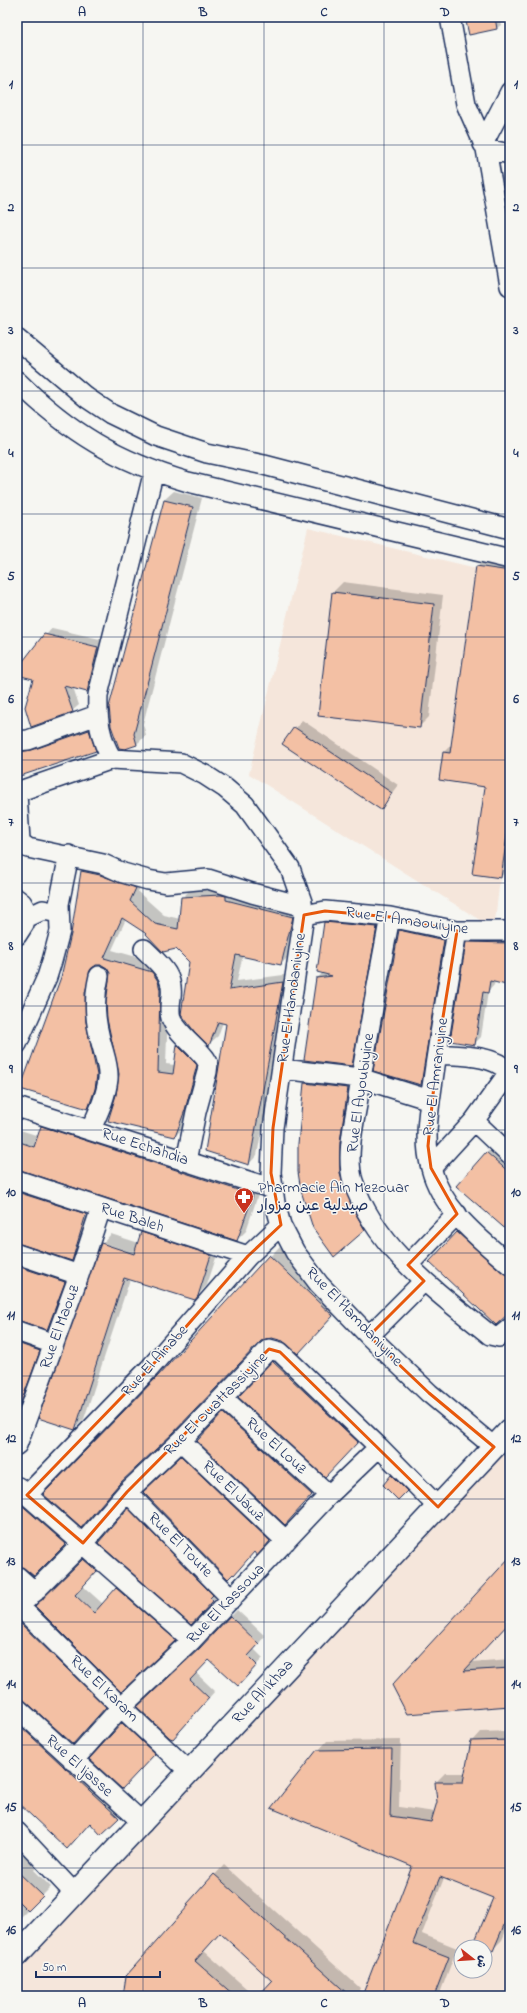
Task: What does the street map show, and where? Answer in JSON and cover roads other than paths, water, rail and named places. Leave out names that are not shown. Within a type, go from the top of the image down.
[{"type":"street","points":[[450,17],[466,104],[485,146],[510,286]]},
{"type":"street","points":[[485,146],[510,92]]},
{"type":"street","points":[[485,146],[510,154]]},
{"type":"street","points":[[17,338],[64,380],[87,398],[111,414],[156,436],[207,453],[264,465],[510,529]]},
{"type":"street","points":[[17,381],[62,422],[86,439],[112,453],[154,471],[188,482],[510,559]]},
{"type":"street","points":[[112,759],[100,733],[97,715],[98,695],[154,471]]},
{"type":"street","points":[[17,741],[28,740],[97,715]]},
{"type":"street","points":[[112,759],[177,762],[205,775],[233,793],[249,810],[290,868],[303,911],[208,879],[166,883],[148,880],[123,873],[102,864],[69,855],[28,848],[21,843],[17,793],[112,759]]},
{"type":"street","points":[[17,1044],[47,977],[60,931],[59,913],[69,855]]},
{"type":"street","points":[[17,899],[25,908],[26,918],[17,935]]},
{"type":"street","points":[[26,918],[43,910],[59,913]]},
{"type":"street","name":"Rue El Amaouiyine","points":[[303,911],[325,911],[390,917],[457,931],[510,931]]},
{"type":"street","name":"Rue El Hamdaniyine","points":[[303,911],[272,1134],[271,1173],[281,1225],[295,1252],[312,1276],[369,1336],[429,1393],[494,1447]]},
{"type":"street","name":"Rue El Ayoubiyine","points":[[390,917],[360,1078],[351,1146],[353,1179],[364,1207],[382,1235],[424,1281],[490,1335],[499,1338],[510,1328]]},
{"type":"street","name":"Rue El Amraniyine","points":[[457,931],[430,1100],[428,1146],[431,1168],[442,1192],[464,1225],[510,1265]]},
{"type":"street","points":[[144,949],[167,972],[170,977],[172,994],[170,1016],[174,1024],[206,1058],[208,1063],[190,1133],[186,1161]]},
{"type":"street","points":[[91,1129],[102,1104],[108,1078],[107,1059],[95,1015],[95,993],[99,976]]},
{"type":"street","points":[[431,1168],[474,1121],[506,1079],[507,1071],[498,1062],[488,1059],[437,1054]]},
{"type":"street","points":[[282,1069],[360,1078],[430,1100]]},
{"type":"street","name":"Rue Echahdia","points":[[17,1107],[91,1129],[273,1189]]},
{"type":"street","points":[[474,1121],[510,1155]]},
{"type":"street","name":"Rue Baleh","points":[[17,1180],[248,1256]]},
{"type":"street","name":"Rue El Maouz","points":[[17,1445],[24,1404],[54,1344],[101,1208]]},
{"type":"street","points":[[408,1265],[457,1214]]},
{"type":"street","name":"Rue El Ainabe","points":[[22,1490],[149,1369],[248,1256],[281,1225]]},
{"type":"street","points":[[17,1254],[79,1275]]},
{"type":"street","points":[[369,1336],[424,1281]]},
{"type":"street","points":[[17,1330],[54,1344]]},
{"type":"street","name":"Rue El Ouattassiyine","points":[[18,1608],[83,1543],[127,1492],[181,1441],[269,1349],[274,1349],[280,1352],[379,1447],[438,1507]]},
{"type":"street","name":"Rue El Louz","points":[[223,1398],[329,1495]]},
{"type":"street","name":"Rue Al Ikhaa","points":[[17,1955],[143,1823],[189,1771],[510,1430]]},
{"type":"street","name":"Rue El Jawz","points":[[181,1441],[286,1541]]},
{"type":"street","name":"Rue El Kassoua","points":[[73,1761],[121,1707],[192,1640],[329,1495],[379,1447]]},
{"type":"street","points":[[22,1490],[192,1640]]},
{"type":"street","name":"Rue El Toute","points":[[127,1492],[232,1599]]},
{"type":"street","points":[[17,1576],[35,1592]]},
{"type":"street","name":"Rue El Karam","points":[[18,1608],[189,1771]]},
{"type":"street","name":"Rue El Ijasse","points":[[17,1708],[73,1761],[143,1823]]},
{"type":"street","points":[[17,1832],[75,1894]]},
{"type":"place","name":"Pharmacie Ain Mezouar صيدلية عين مزوار","points":[[244,1214]]}]
